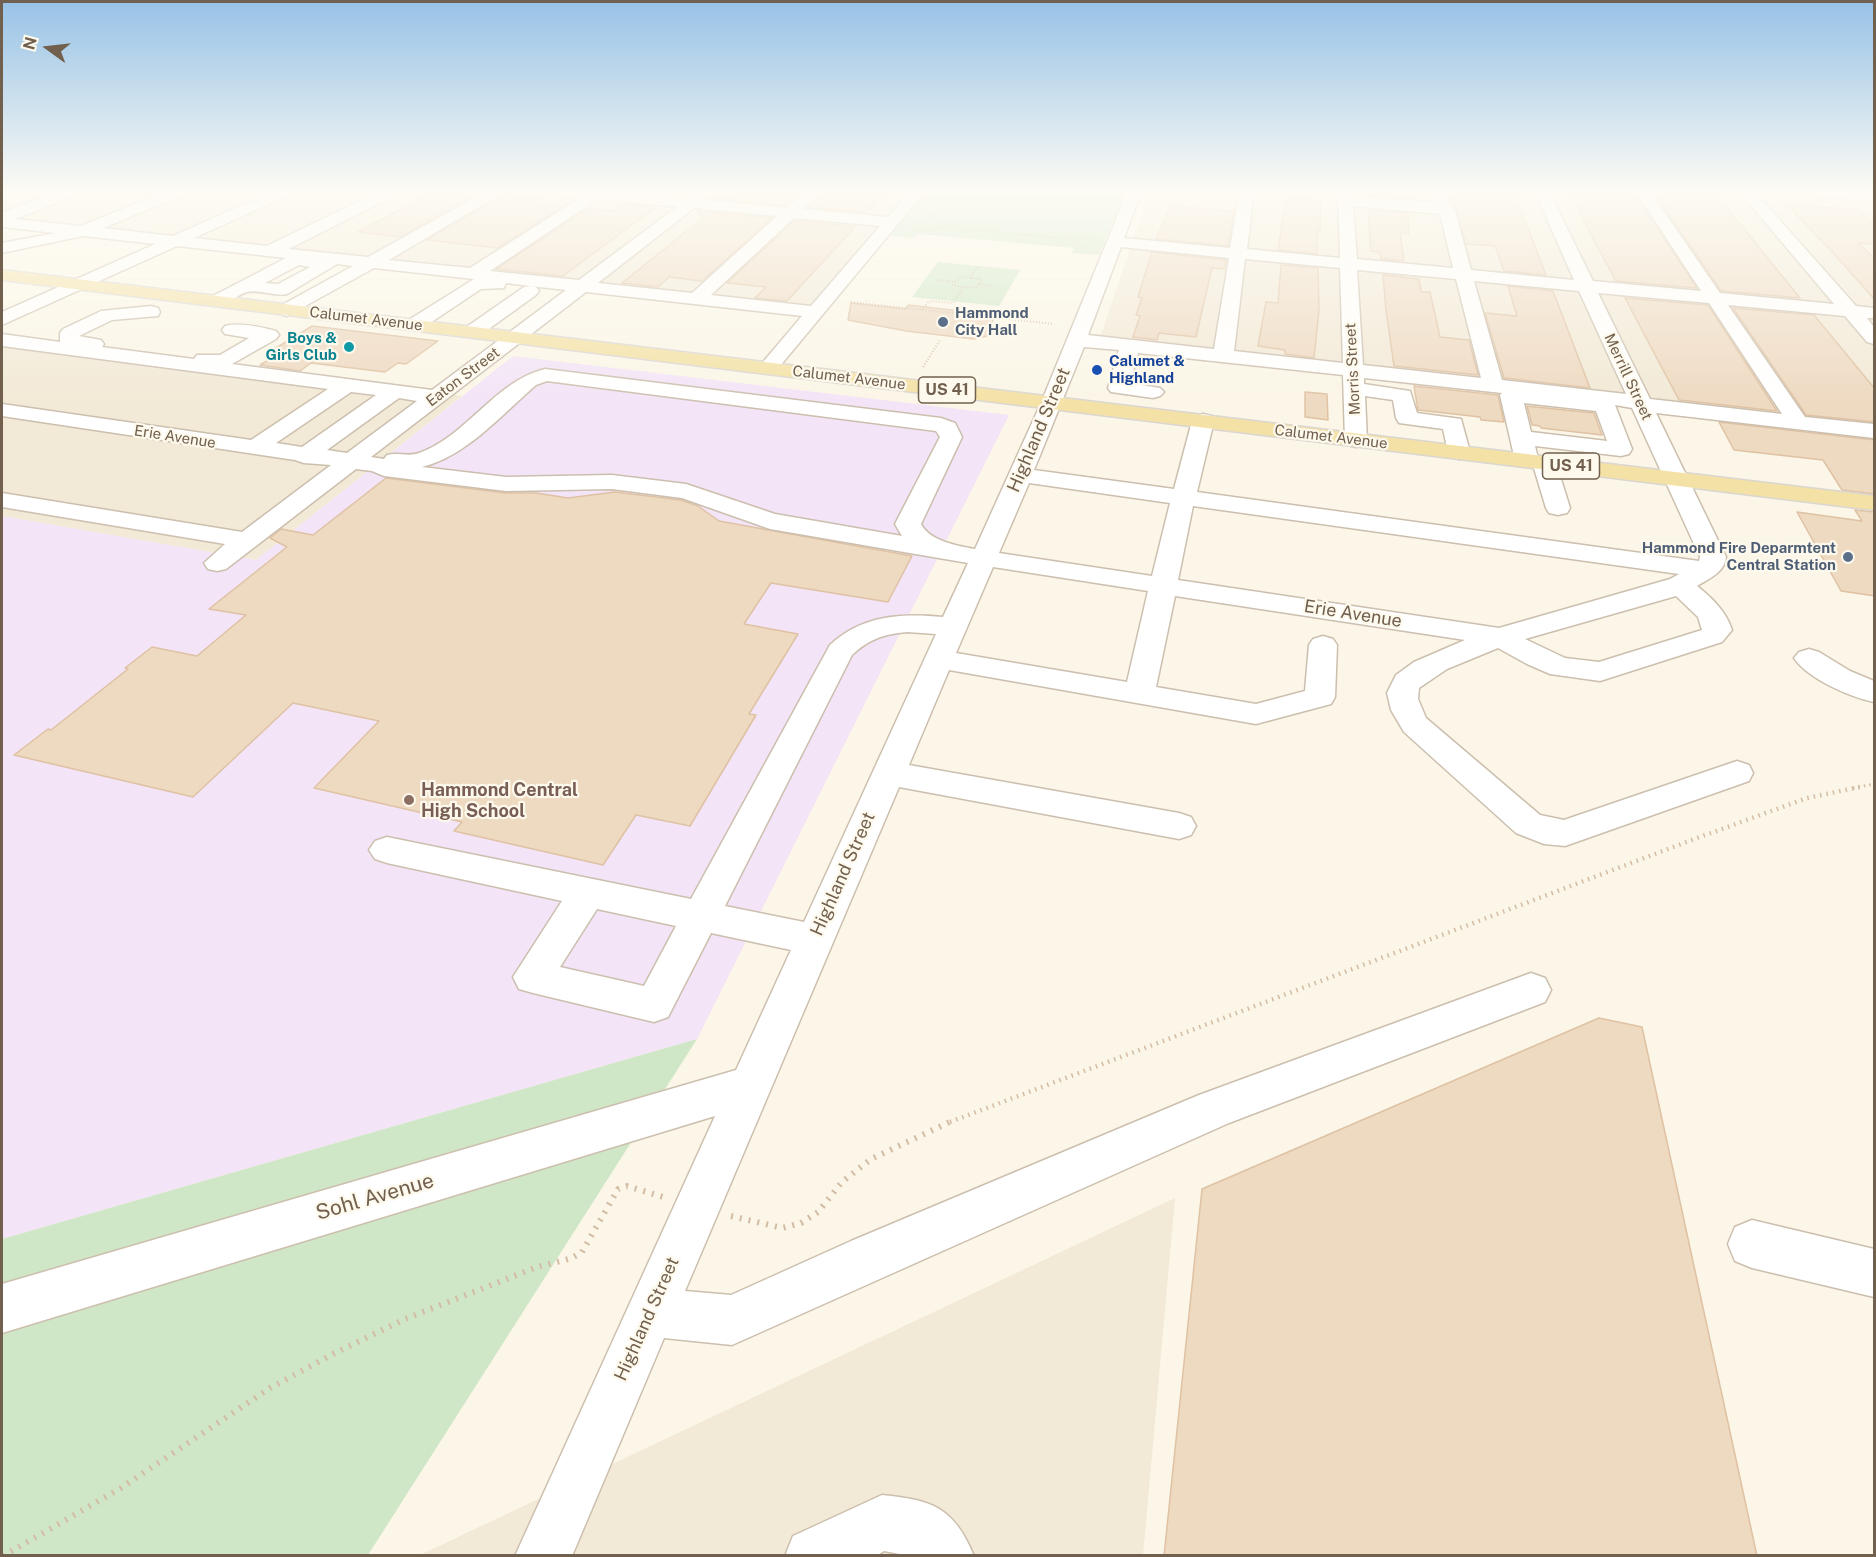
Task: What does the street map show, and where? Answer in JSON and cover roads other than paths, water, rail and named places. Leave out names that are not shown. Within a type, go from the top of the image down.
[{"type":"main road","name":"Calumet Avenue","points":[[2,275],[1356,440],[1460,452],[1531,454],[1601,469],[1875,503]]},
{"type":"street","points":[[2,319],[127,263]]},
{"type":"street","points":[[217,301],[291,263]]},
{"type":"street","points":[[246,286],[281,290],[328,264],[317,263]]},
{"type":"street","points":[[367,263],[465,273],[576,291]]},
{"type":"street","points":[[194,351],[232,330],[371,263]]},
{"type":"street","points":[[430,291],[482,263]]},
{"type":"street","name":"Eaton Street","points":[[217,563],[613,263]]},
{"type":"street","points":[[696,299],[736,263]]},
{"type":"street","points":[[768,368],[857,263]]},
{"type":"street","name":"Highland Street","points":[[543,1556],[1052,403],[1107,263]]},
{"type":"street","points":[[1222,356],[1236,263]]},
{"type":"street","points":[[1333,263],[1875,313]]},
{"type":"street","points":[[1462,263],[1493,386]]},
{"type":"street","name":"Merrill Street","points":[[1575,263],[1713,557],[1709,568]]},
{"type":"street","points":[[1691,263],[1798,422]]},
{"type":"street","points":[[1809,263],[1875,338]]},
{"type":"street","name":"Morris Street","points":[[1348,264],[1356,440]]},
{"type":"street","points":[[414,325],[477,284],[696,299],[816,312]]},
{"type":"street","points":[[472,332],[525,289]]},
{"type":"street","points":[[102,337],[180,297]]},
{"type":"street","points":[[382,321],[401,309]]},
{"type":"street","points":[[151,312],[108,315],[70,333],[69,339],[223,361],[269,335],[232,330]]},
{"type":"street","points":[[2,340],[436,397]]},
{"type":"street","points":[[1077,340],[1222,356],[1354,380],[1403,395],[1407,418],[1453,424],[1460,452]]},
{"type":"street","points":[[1130,346],[1118,388],[1153,392]]},
{"type":"street","points":[[1148,414],[1163,350]]},
{"type":"street","points":[[379,465],[394,460],[413,462],[427,459],[445,449],[529,381],[544,375],[940,425],[947,428],[951,436],[908,524],[909,529],[916,536],[947,552]]},
{"type":"street","points":[[1354,380],[1493,386],[1875,431]]},
{"type":"street","points":[[254,448],[348,385]]},
{"type":"street","points":[[304,456],[396,392]]},
{"type":"street","points":[[1531,454],[1593,446],[1621,449],[1605,406],[1511,395],[1531,454],[1558,508]]},
{"type":"street","name":"Erie Avenue","points":[[2,410],[349,463],[379,465],[384,468],[506,484],[612,482],[686,491],[770,521],[983,558],[1500,637],[1680,585],[1709,568]]},
{"type":"street","points":[[1139,694],[1203,421]]},
{"type":"street","points":[[1611,423],[1652,427]]},
{"type":"street","points":[[1593,446],[1601,469]]},
{"type":"street","points":[[1020,475],[1185,495],[1709,568]]},
{"type":"street","points":[[2,500],[247,540]]},
{"type":"street","points":[[1680,585],[1711,613],[1717,622],[1718,630],[1712,636],[1600,672],[1560,667],[1537,658],[1500,637],[1423,670],[1407,682],[1403,695],[1405,711],[1415,725],[1528,824],[1544,831],[1565,833],[1737,772]]},
{"type":"street","points":[[588,892],[533,976],[654,1005],[840,651],[850,640],[864,632],[888,624],[953,627]]},
{"type":"street","points":[[939,659],[1256,714],[1320,697],[1323,645]]},
{"type":"street","points":[[1809,658],[1839,678],[1875,692]]},
{"type":"street","points":[[888,773],[1179,826]]},
{"type":"street","points":[[387,850],[814,940]]},
{"type":"street","points":[[650,1312],[732,1320],[868,1258],[1214,1109],[1532,990]]},
{"type":"street","name":"Sohl Avenue","points":[[2,1308],[749,1086]]},
{"type":"street","points":[[1752,1244],[1875,1273]]},
{"type":"street","points":[[813,1556],[882,1523],[915,1526],[934,1538],[946,1556]]},
{"type":"place","name":"Hammond City Hall","points":[[943,322]]},
{"type":"place","name":"Boys & Girls Club","points":[[349,347]]},
{"type":"place","name":"Calumet & Highland","points":[[1097,370]]},
{"type":"place","name":"Hammond Fire Deparmtent Central Station","points":[[1848,557]]},
{"type":"place","name":"Hammond Central High School","points":[[409,800]]}]
